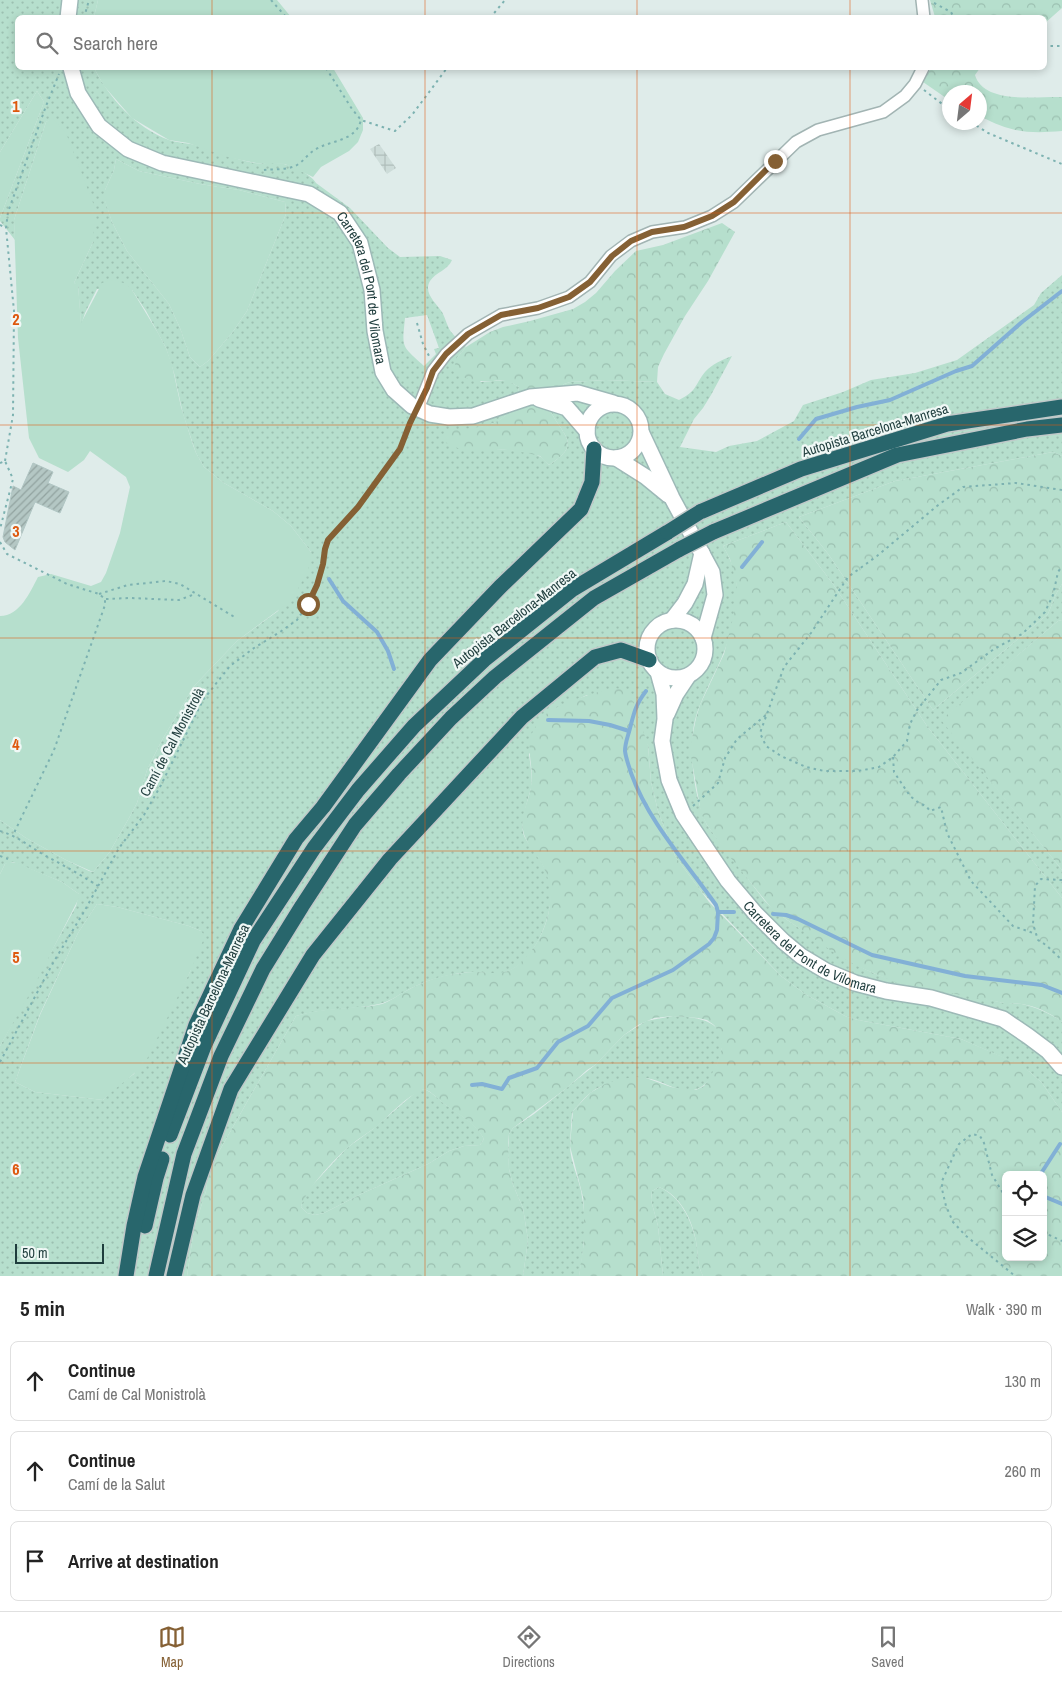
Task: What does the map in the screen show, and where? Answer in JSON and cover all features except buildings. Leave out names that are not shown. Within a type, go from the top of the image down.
[{"type":"highway","name":"Autopista Barcelona-Manresa","points":[[134,1276],[156,1178],[175,1120],[204,1046],[253,941],[314,848],[358,790],[414,726],[484,660],[573,589],[700,512],[801,469],[947,424],[1062,407]]},
{"type":"highway","points":[[156,1276],[184,1154],[221,1056],[263,969],[355,826],[444,725],[495,677],[594,598],[713,532],[897,454],[1027,429],[1062,425]]},
{"type":"highway","points":[[126,1276],[134,1226],[145,1177],[196,1025],[241,929],[296,839],[323,807],[430,660],[500,587],[580,509],[592,482],[594,449]]},
{"type":"highway","points":[[174,1276],[193,1196],[231,1089],[313,955],[390,859],[522,717],[594,657],[621,650],[649,660]]},
{"type":"street","points":[[68,15],[70,0]]},
{"type":"street","points":[[924,15],[926,0]]},
{"type":"street","name":"Carretera del Pont de Vilomara","points":[[72,70],[78,93],[99,126],[128,149],[162,163],[309,194],[340,214],[360,243],[372,290],[375,331],[383,372],[394,390],[412,406],[430,414],[449,417],[473,416],[530,396],[578,393],[614,403]]},
{"type":"street","points":[[418,409],[437,365],[468,334],[501,315],[538,308],[569,297],[590,282],[612,256],[631,241],[652,232],[684,227],[712,216],[734,202],[796,142],[818,130],[883,112],[905,96],[915,84],[922,70]]},
{"type":"street","points":[[530,396],[567,408],[587,431]]},
{"type":"street","points":[[642,434],[634,451],[626,456],[616,458],[604,456],[594,449],[589,441],[587,431],[589,421],[594,412],[603,406],[614,403],[625,406],[635,412],[641,422],[642,434],[672,498],[712,572],[715,595],[703,638]]},
{"type":"street","points":[[616,458],[646,477],[672,498]]},
{"type":"street","points":[[672,620],[686,602],[695,584],[702,553]]},
{"type":"street","points":[[672,620],[678,620],[691,624],[703,638],[705,649],[703,660],[697,670],[688,676],[672,678],[658,672],[649,660],[647,647],[651,635],[659,625],[672,620]]},
{"type":"street","name":"Carretera del Pont de Vilomara","points":[[658,672],[664,694],[665,719],[662,741],[669,780],[683,814],[728,880],[755,913],[783,942],[801,956],[826,971],[855,982],[886,991],[931,998],[1003,1019],[1048,1051],[1062,1067]]},
{"type":"street","name":"Carretera del Pont de Vilomara","points":[[665,719],[676,694],[688,676]]},
{"type":"path","points":[[85,15],[89,0]]},
{"type":"path","points":[[271,0],[284,15]]},
{"type":"path","points":[[492,15],[505,0]]},
{"type":"path","points":[[926,0],[951,12],[952,15]]},
{"type":"path","points":[[1047,46],[1062,46]]},
{"type":"path","points":[[0,529],[13,479],[5,461],[13,415],[14,320],[6,228],[8,212],[46,106],[61,70]]},
{"type":"path","points":[[327,70],[361,120],[395,131],[412,115],[446,70]]},
{"type":"path","points":[[925,90],[942,104]]},
{"type":"path","points":[[248,181],[254,171],[297,166],[313,151],[329,143],[348,138],[359,128],[361,120]]},
{"type":"path","points":[[985,130],[1062,164]]},
{"type":"path","points":[[0,225],[6,228]]},
{"type":"path","points":[[417,323],[422,344],[437,365]]},
{"type":"path","name":"Camí de Cal Monistrolà","points":[[0,1062],[53,963],[119,848],[144,815],[203,700],[230,666],[297,620],[308,604],[317,585],[328,540],[358,507],[400,449],[410,423],[418,409]]},
{"type":"path","points":[[0,462],[5,461]]},
{"type":"path","points":[[1062,490],[1016,483],[963,487],[848,578],[811,633],[784,667],[760,733],[766,746],[806,767],[824,771],[858,771],[879,767],[894,756],[907,741],[910,724],[918,710],[941,680],[961,673],[994,649],[1022,634],[1046,612],[1053,595],[1058,572],[1062,566]]},
{"type":"path","points":[[0,542],[7,554],[67,584],[99,594],[105,600],[105,605],[54,750],[13,835]]},
{"type":"path","points":[[99,594],[128,585],[166,581],[180,584],[236,618]]},
{"type":"path","points":[[105,600],[130,598],[179,600],[195,594]]},
{"type":"path","points":[[683,814],[718,783],[725,758],[736,739],[766,715]]},
{"type":"path","points":[[894,756],[894,772],[910,796],[926,806],[930,811],[941,807],[947,834],[971,881],[1013,926],[1036,934]]},
{"type":"path","points":[[0,831],[13,835],[42,854],[76,871],[98,886]]},
{"type":"path","points":[[0,856],[8,859]]},
{"type":"path","points":[[1062,880],[1041,879],[1035,886],[1033,924],[1038,940],[1062,960]]},
{"type":"path","points":[[1002,1191],[992,1175],[984,1143],[980,1136],[972,1134],[959,1144],[942,1181],[946,1206],[953,1222],[965,1235],[1015,1276]]},
{"type":"path","points":[[1047,1234],[1062,1241]]},
{"type":"shaded area","points":[[379,144],[396,168],[387,174],[370,149]]},
{"type":"green space","points":[[0,0],[98,0],[94,15],[15,15],[15,70],[95,70],[116,101],[145,128],[169,140],[195,145],[246,161],[280,163],[292,167],[306,174],[350,208],[388,248],[400,257],[440,256],[452,260],[448,266],[430,281],[428,290],[431,298],[442,312],[450,331],[466,347],[457,358],[481,382],[507,380],[519,387],[514,405],[510,411],[498,421],[472,429],[460,449],[501,449],[524,452],[541,457],[549,465],[565,451],[568,445],[564,433],[550,410],[564,384],[606,380],[657,382],[665,394],[679,400],[692,391],[708,369],[717,362],[732,356],[711,395],[694,419],[680,447],[716,452],[729,446],[757,441],[794,421],[803,405],[843,392],[871,380],[915,373],[957,360],[1034,305],[1041,293],[1062,275],[1062,456],[1053,452],[895,481],[799,517],[829,555],[933,710],[1048,614],[1062,584],[1062,620],[1058,621],[942,720],[1062,870],[1062,898],[927,726],[833,584],[786,522],[723,546],[732,565],[736,581],[735,613],[725,649],[695,720],[692,759],[699,802],[707,825],[764,900],[784,918],[844,958],[884,977],[1004,1003],[1027,1005],[1060,1020],[1062,1022],[1062,1112],[1042,1083],[1030,1072],[1002,1057],[961,1039],[845,1016],[805,994],[781,976],[700,890],[675,856],[658,811],[651,782],[648,745],[587,695],[574,701],[529,754],[532,784],[524,816],[523,832],[546,871],[550,882],[551,894],[548,917],[538,941],[522,962],[513,969],[502,973],[468,972],[435,979],[415,986],[379,1004],[296,1016],[213,1162],[194,1229],[187,1276],[0,1276],[0,1046],[76,906],[79,894],[62,882],[13,862],[5,864],[0,874],[0,820],[26,838],[66,860],[93,872],[109,853],[129,818],[137,803],[147,770],[162,740],[194,686],[237,641],[278,611],[311,552],[291,526],[273,511],[224,483],[204,467],[196,453],[183,414],[174,373],[166,348],[132,290],[97,289],[81,325],[78,285],[74,283],[93,242],[52,119],[46,122],[14,220],[15,240],[0,221],[44,102],[37,91],[0,152]],"holes":[[[116,159],[139,171],[239,190],[285,202],[286,214],[247,311],[232,333],[208,361],[200,367],[190,357],[169,304],[127,251],[112,222],[105,200],[105,190],[114,170]],[[427,315],[439,348],[434,349],[436,354],[424,366],[407,350],[403,336],[405,318]],[[97,904],[117,907],[189,926],[201,931],[190,972],[134,1074],[112,1090],[103,1100],[35,1092],[15,1082],[40,1014],[78,933]]]},
{"type":"green space","points":[[98,0],[277,0],[289,15],[94,15]]},
{"type":"green space","points":[[930,0],[1062,0],[1062,8],[1047,21],[1047,15],[934,15]]},
{"type":"green space","points":[[95,70],[334,70],[363,118],[363,130],[358,142],[349,151],[321,167],[313,177],[285,164],[256,163],[231,158],[188,143],[169,140],[132,118],[104,86]]},
{"type":"green space","points":[[930,70],[979,70],[975,75],[980,85],[942,85],[942,95],[923,82]]},
{"type":"green space","points":[[987,90],[1000,95],[1013,97],[1062,97],[1062,131],[1019,131],[987,119]]},
{"type":"green space","points":[[37,91],[44,102],[0,218],[0,152]]},
{"type":"green space","points":[[52,118],[66,133],[95,208],[93,242],[74,283],[78,284],[81,323],[102,283],[110,280],[126,284],[132,290],[166,348],[193,445],[204,467],[224,483],[273,511],[291,526],[311,552],[307,572],[292,600],[237,641],[194,686],[162,740],[147,770],[137,803],[129,818],[109,853],[93,872],[66,860],[26,838],[0,820],[0,616],[7,615],[19,608],[38,577],[51,574],[91,586],[101,582],[120,533],[130,487],[126,477],[90,451],[84,460],[68,472],[39,458],[29,438],[18,338],[14,220],[46,122]]},
{"type":"green space","points":[[116,159],[139,171],[239,190],[285,202],[286,214],[247,311],[232,333],[208,361],[200,367],[190,357],[169,304],[127,251],[112,222],[105,201],[105,190],[114,170]]},
{"type":"green space","points":[[722,223],[735,232],[664,354],[658,367],[657,382],[606,380],[564,384],[550,410],[564,433],[568,445],[565,451],[549,465],[540,456],[527,453],[501,449],[460,449],[446,443],[445,430],[482,426],[502,418],[510,411],[516,401],[519,387],[504,380],[473,380],[453,371],[457,358],[466,347],[490,332],[503,327],[573,309],[596,293],[636,251],[663,245]]},
{"type":"green space","points":[[1053,452],[1062,456],[1062,584],[1048,614],[933,710],[829,555],[799,517],[895,481]]},
{"type":"green space","points":[[786,522],[833,584],[927,726],[1062,898],[1062,1022],[1049,1013],[1027,1005],[1004,1003],[897,983],[857,966],[833,952],[773,910],[707,825],[701,813],[691,756],[691,743],[700,705],[724,654],[734,614],[737,586],[730,559],[723,546]]},
{"type":"green space","points":[[1062,620],[1062,870],[941,720],[1058,621]]},
{"type":"green space","points":[[615,688],[629,691],[648,745],[651,782],[658,811],[675,856],[709,902],[781,976],[805,994],[845,1016],[961,1039],[1017,1063],[1042,1083],[1062,1112],[1062,1276],[703,1276],[694,1233],[688,1216],[673,1196],[659,1187],[652,1191],[651,1200],[658,1226],[663,1276],[579,1276],[584,1242],[584,1214],[583,1197],[570,1146],[573,1111],[590,1093],[605,1084],[621,1079],[646,1078],[671,1087],[687,1090],[696,1090],[704,1086],[717,1064],[722,1048],[719,1032],[707,1020],[673,1016],[654,1018],[638,1025],[624,1035],[595,1065],[513,1128],[509,1134],[509,1169],[513,1185],[523,1208],[528,1240],[523,1276],[187,1276],[194,1229],[213,1162],[296,1016],[318,1011],[382,1004],[411,988],[448,975],[471,972],[501,973],[518,965],[536,944],[547,919],[550,906],[550,892],[543,866],[524,835],[522,824],[532,781],[531,738],[533,730],[542,717],[578,698]],"holes":[[[424,1089],[432,1093],[476,1128],[484,1139],[480,1145],[464,1146],[449,1151],[428,1164],[324,1213],[315,1215],[307,1213],[301,1207],[315,1183],[345,1150],[376,1127],[404,1101],[417,1092]]]},
{"type":"green space","points":[[9,862],[17,863],[62,882],[79,894],[79,898],[33,988],[0,1046],[0,874],[5,864]]},
{"type":"green space","points":[[97,904],[117,907],[189,926],[201,931],[205,936],[190,972],[145,1063],[140,1068],[103,1100],[35,1092],[15,1082],[40,1015],[78,933]]},
{"type":"green space","points":[[673,1016],[704,1020],[718,1029],[722,1037],[722,1047],[711,1077],[704,1085],[690,1091],[646,1078],[616,1081],[597,1088],[586,1096],[572,1113],[570,1145],[584,1207],[585,1227],[579,1276],[523,1276],[528,1240],[523,1208],[513,1185],[509,1169],[509,1134],[513,1128],[534,1114],[595,1065],[624,1035],[646,1021]]},
{"type":"green space","points":[[424,1089],[477,1128],[484,1139],[480,1145],[464,1146],[449,1151],[428,1164],[324,1213],[315,1215],[307,1213],[301,1207],[307,1191],[347,1148],[373,1129],[416,1092]]},
{"type":"green space","points":[[659,1187],[679,1202],[688,1217],[696,1241],[703,1276],[663,1276],[658,1226],[651,1200],[652,1191]]},
{"type":"waterway","points":[[799,439],[816,419],[890,400],[956,371],[972,366],[1022,322],[1062,291]]},
{"type":"waterway","points":[[742,567],[762,542]]},
{"type":"waterway","points":[[329,579],[343,601],[377,632],[388,651],[394,669]]},
{"type":"waterway","points":[[472,1085],[482,1084],[502,1089],[509,1078],[537,1068],[558,1042],[588,1026],[612,998],[673,970],[709,944],[714,938],[717,930],[718,912],[716,905],[669,842],[648,809],[627,760],[625,746],[633,715],[646,691]]},
{"type":"waterway","points":[[548,720],[589,721],[629,731]]},
{"type":"waterway","points":[[718,912],[734,912]]},
{"type":"waterway","points":[[773,914],[786,915],[798,919],[872,955],[965,976],[1042,985],[1062,993]]},
{"type":"waterway","points":[[1043,1171],[1060,1144]]},
{"type":"waterway","points":[[1047,1198],[1062,1204]]},
{"type":"route","points":[[308,604],[317,585],[328,540],[358,507],[400,449],[433,371],[446,354],[468,334],[501,315],[538,308],[569,297],[590,282],[612,256],[631,241],[652,232],[684,227],[712,216],[734,202],[775,161]]}]
